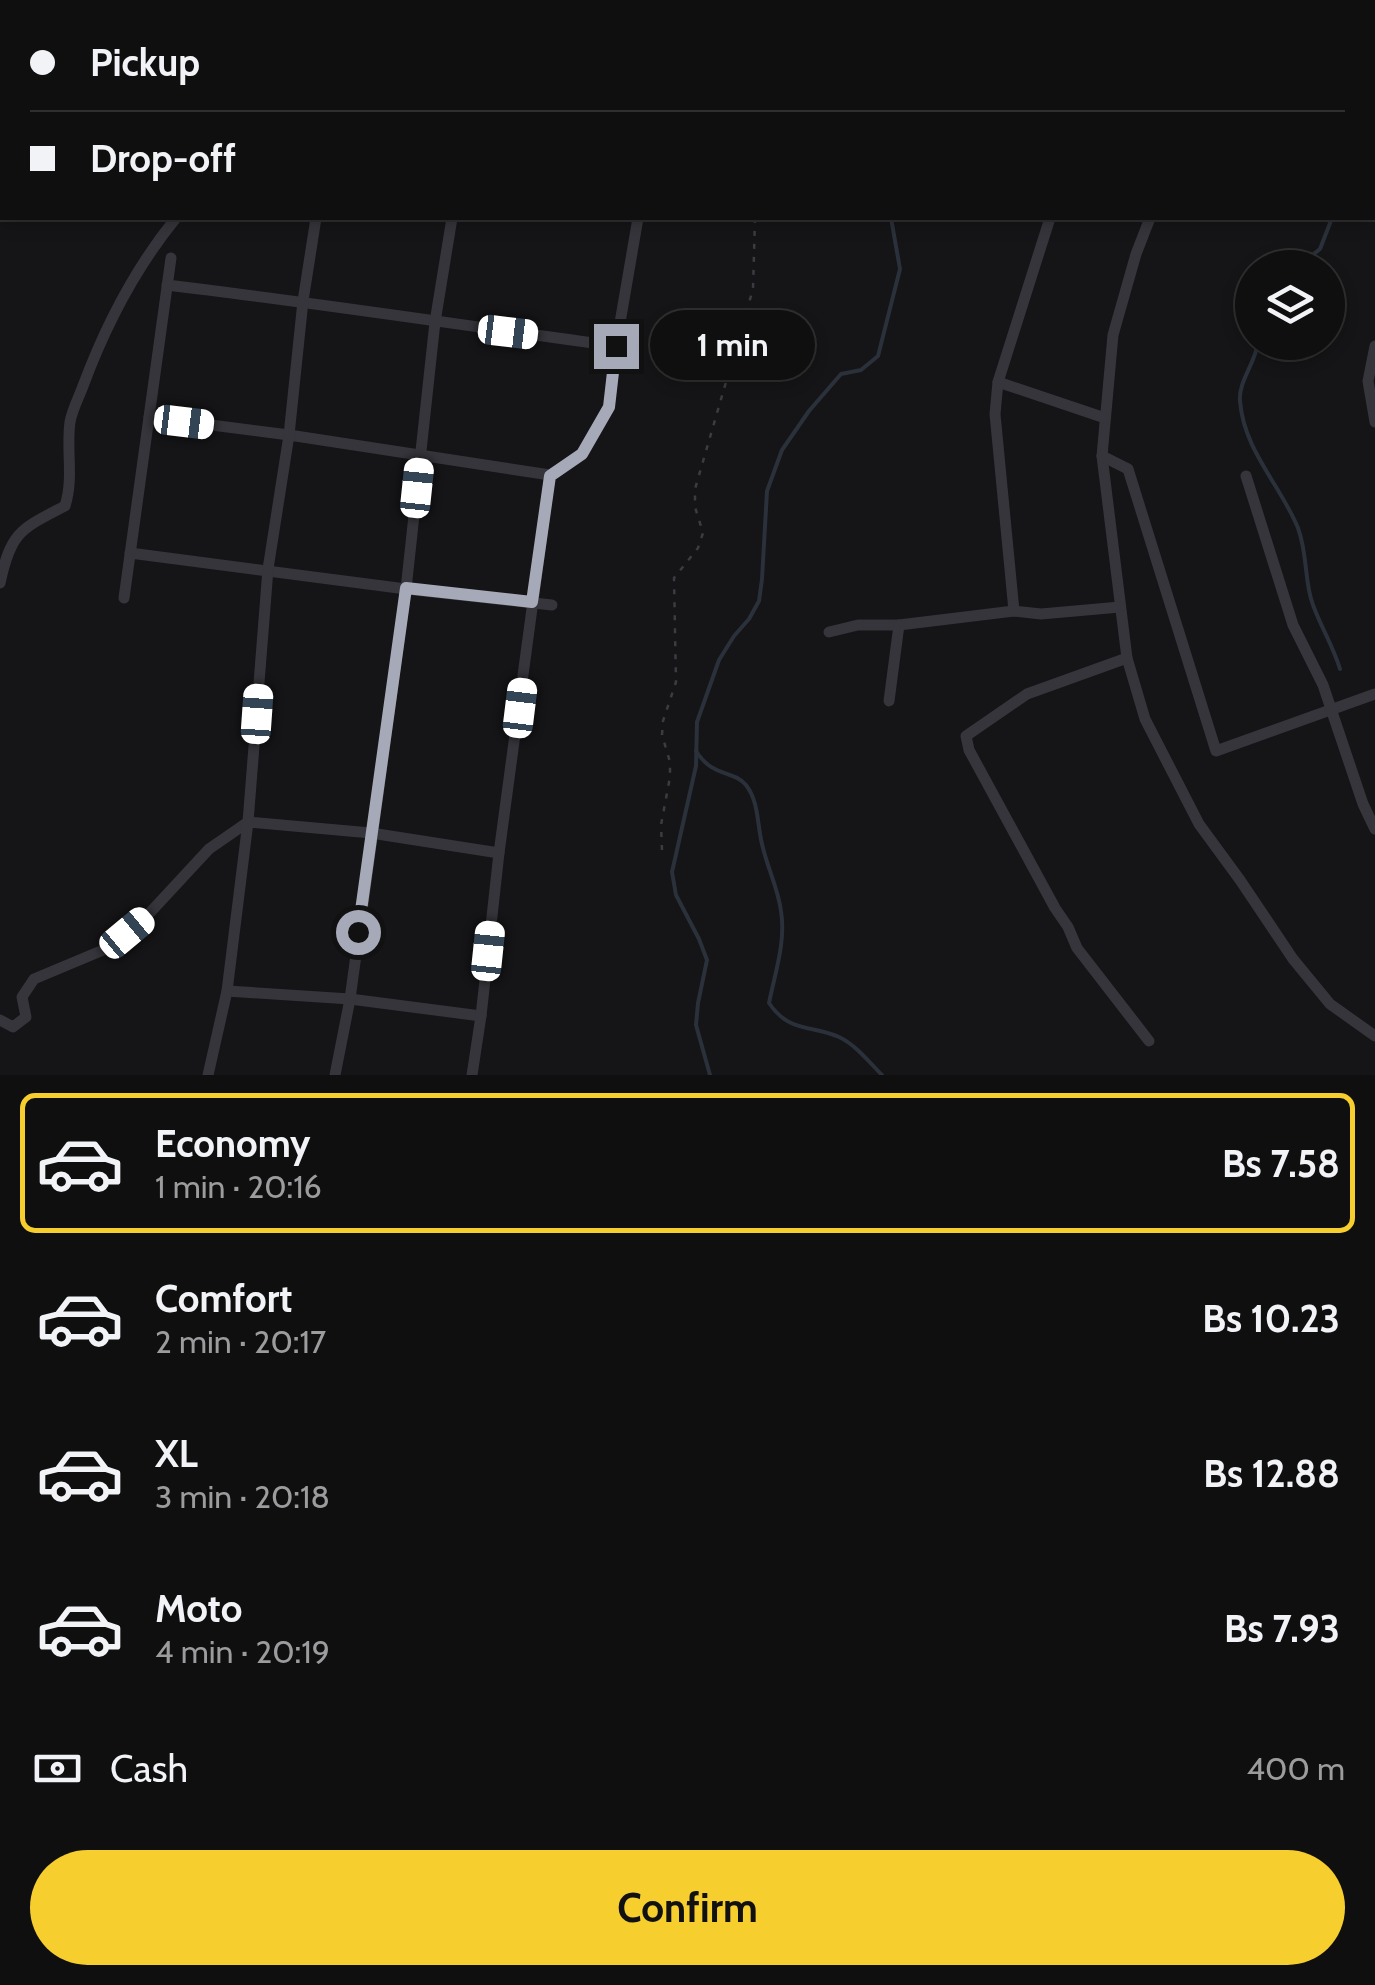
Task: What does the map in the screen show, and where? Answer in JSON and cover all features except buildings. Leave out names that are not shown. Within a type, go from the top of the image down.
[{"type":"street","points":[[0,583],[17,534],[65,506],[70,490],[70,421],[91,365],[132,282],[174,220]]},
{"type":"street","points":[[208,1075],[227,991],[248,822],[268,569],[316,220]]},
{"type":"street","points":[[335,1075],[350,999],[452,220]]},
{"type":"street","points":[[149,418],[289,435],[550,476],[582,454],[609,407],[638,220]]},
{"type":"street","points":[[1014,612],[995,414],[998,382],[1049,220]]},
{"type":"street","points":[[1149,220],[1114,335],[1102,456],[1127,658],[1145,719],[1198,824],[1293,959],[1330,1004],[1375,1036]]},
{"type":"street","points":[[124,598],[171,258]]},
{"type":"street","points":[[168,285],[616,346]]},
{"type":"street","points":[[1375,346],[1368,380],[1375,422]]},
{"type":"street","points":[[998,382],[1106,418]]},
{"type":"street","points":[[1102,456],[1128,468],[1216,751],[1375,694]]},
{"type":"street","points":[[472,1075],[550,476]]},
{"type":"street","points":[[1246,476],[1294,625],[1332,708],[1375,829]]},
{"type":"street","points":[[130,553],[552,605]]},
{"type":"street","points":[[829,632],[1014,612],[1041,614],[1120,606]]},
{"type":"street","points":[[889,700],[899,625]]},
{"type":"street","points":[[1127,658],[1027,694],[966,736],[969,750],[1077,948],[1149,1041]]},
{"type":"street","points":[[0,1020],[13,1027],[26,1017],[22,997],[34,980],[108,948],[146,918],[209,849],[248,822],[371,832],[499,853]]},
{"type":"street","points":[[227,991],[350,999],[482,1016]]},
{"type":"path","points":[[662,850],[661,825],[670,778],[663,721],[676,682],[674,578],[698,548],[703,533],[694,506],[695,489],[753,289],[754,220]]},
{"type":"waterway","points":[[710,1075],[696,1025],[707,960],[676,895],[672,872],[696,766],[697,722],[719,660],[759,601],[767,491],[782,450],[841,374],[861,370],[878,356],[900,269],[891,220]]},
{"type":"waterway","points":[[1319,250],[1331,220]]},
{"type":"waterway","points":[[1253,360],[1240,394],[1243,419],[1255,452],[1298,528],[1310,596],[1340,669]]},
{"type":"waterway","points":[[696,751],[709,765],[741,780],[755,806],[782,923],[769,1003],[793,1024],[845,1040],[882,1075]]},
{"type":"route","points":[[358,932],[406,588],[532,602],[550,476],[582,454],[609,407],[616,346]]}]
